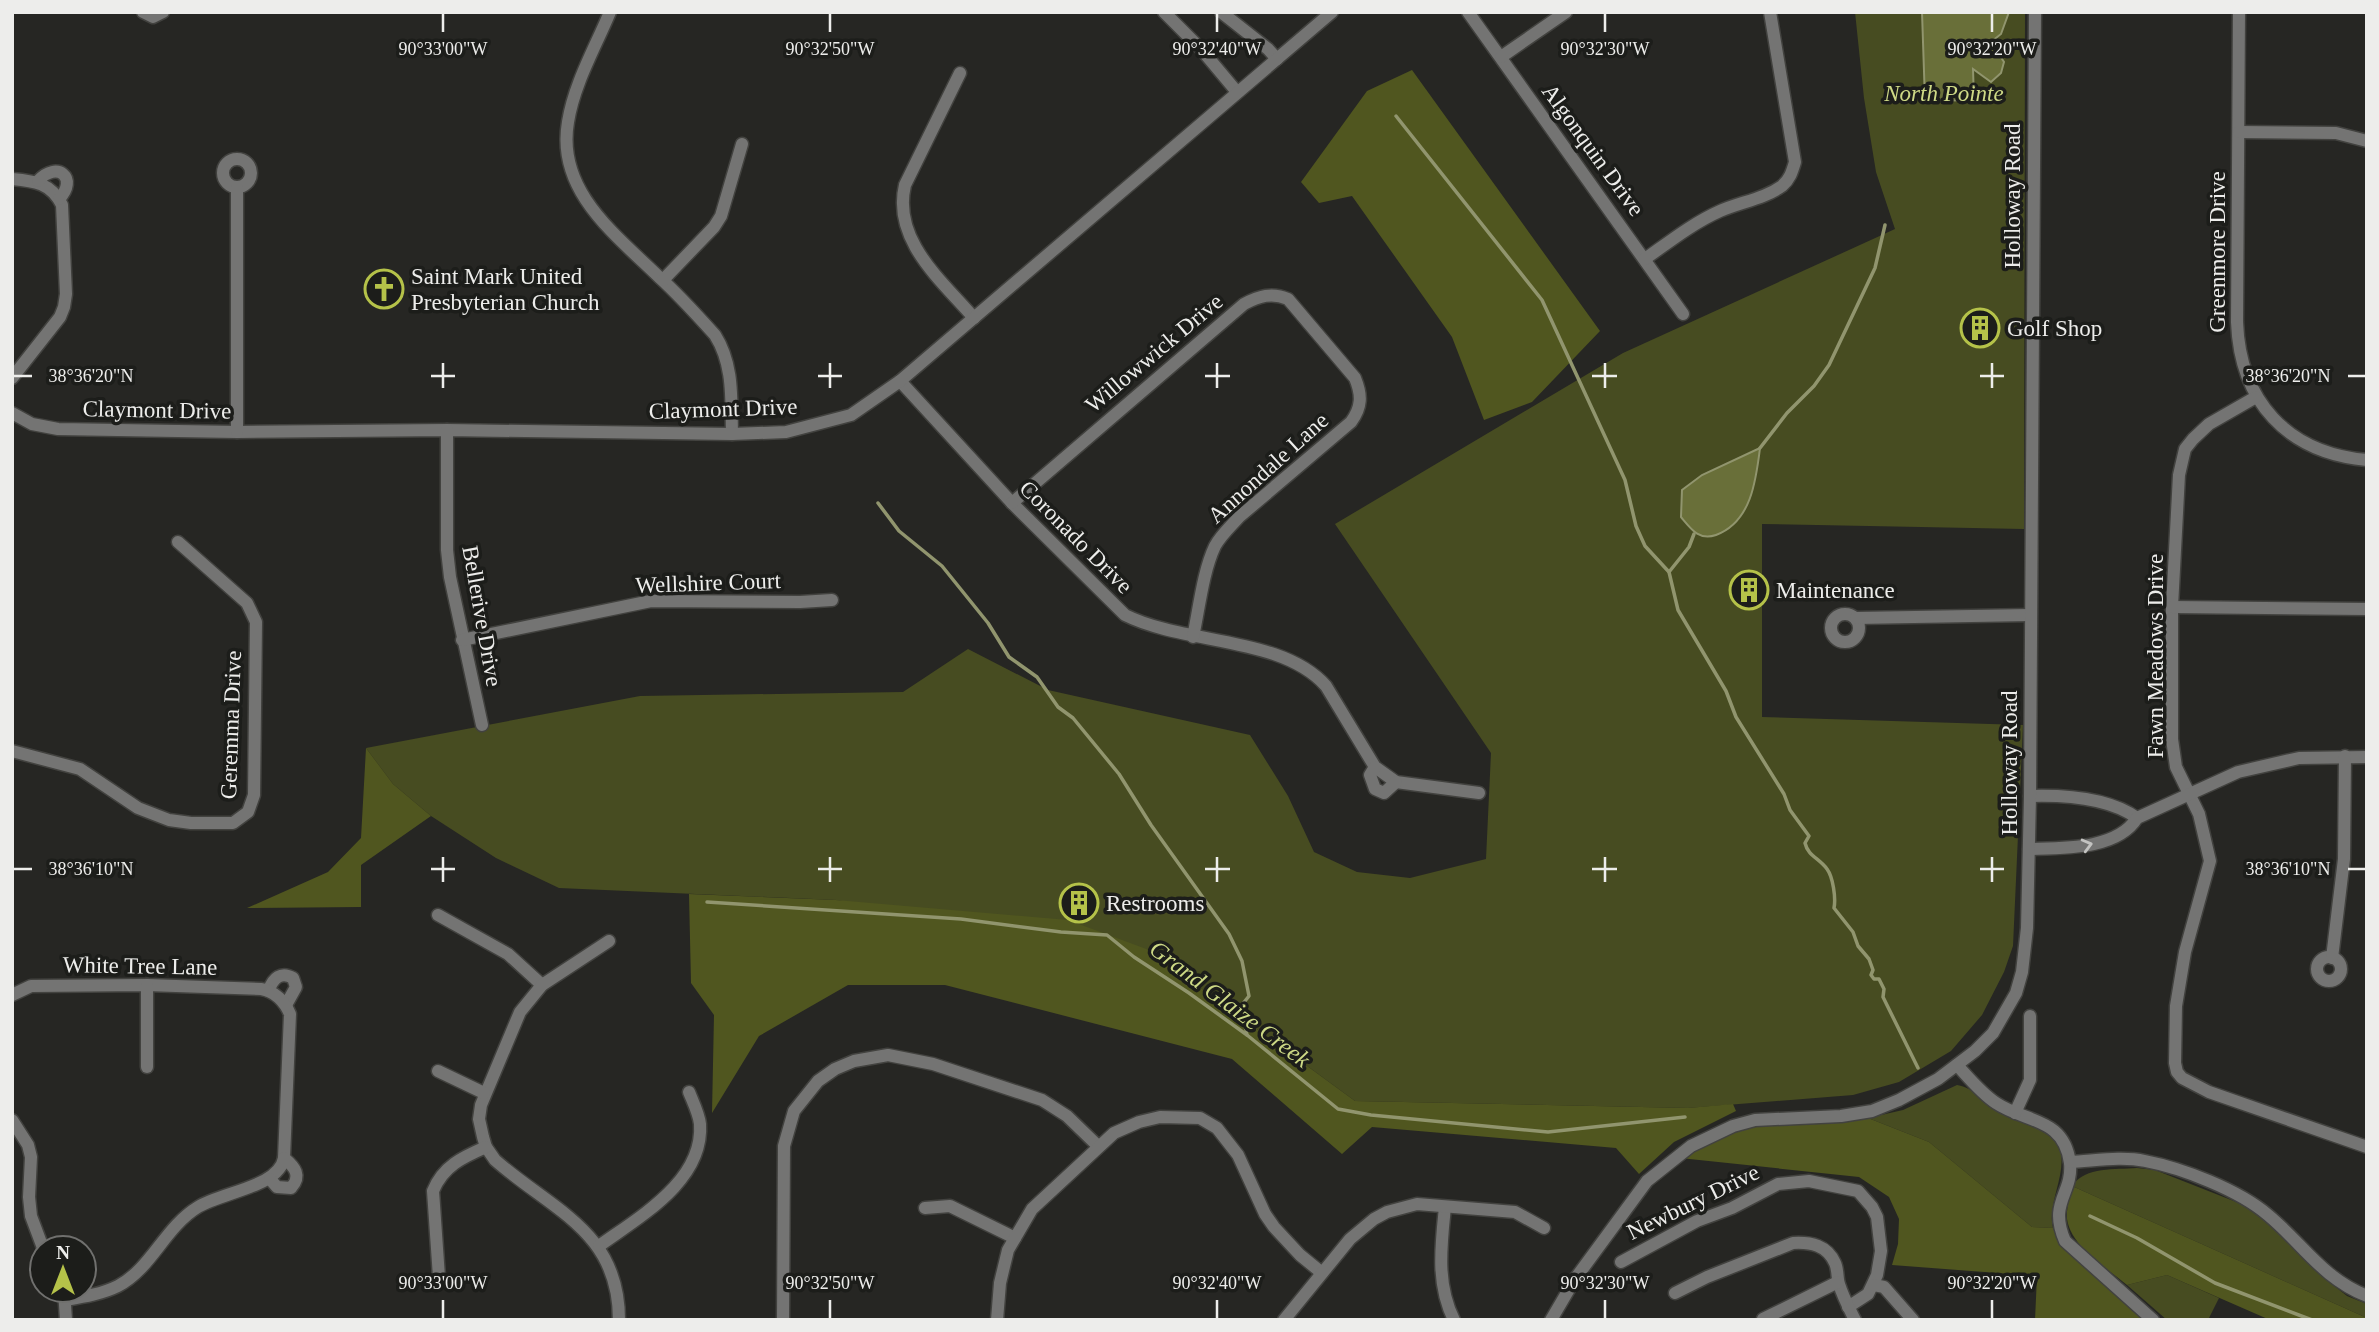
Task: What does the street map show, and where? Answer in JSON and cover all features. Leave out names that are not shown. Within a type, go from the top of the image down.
[{"type":"street","points":[[143,12],[153,18],[163,12]]},
{"type":"street","points":[[610,12],[571,108],[567,138],[570,168],[579,190],[593,210],[663,280],[721,344],[730,374],[732,434]]},
{"type":"street","points":[[1164,12],[1201,49],[1237,92]]},
{"type":"street","points":[[1221,12],[1277,59]]},
{"type":"street","name":"Claymont Drive","points":[[12,413],[32,424],[58,429],[237,432],[447,430],[732,434],[786,432],[835,420],[850,415],[900,382],[1332,12]]},
{"type":"street","name":"Algonquin Drive","points":[[1468,12],[1683,314]]},
{"type":"street","points":[[1501,57],[1566,12]]},
{"type":"street","points":[[1645,258],[1700,220],[1764,195],[1781,186],[1791,176],[1795,162],[1770,12]]},
{"type":"street","name":"Holloway Road","points":[[1551,1320],[1575,1279],[1647,1181],[1691,1146],[1733,1126],[1755,1121],[1841,1116],[1872,1111],[1920,1090],[1957,1065],[1993,1033],[2016,993],[2022,972],[2027,928],[2029,849],[2035,12]]},
{"type":"street","name":"Greenmore Drive","points":[[2239,12],[2238,344],[2241,361],[2256,397],[2279,425],[2306,445],[2349,458],[2367,460]]},
{"type":"street","points":[[960,73],[905,185],[902,212],[905,227],[916,251],[974,318]]},
{"type":"street","points":[[2238,132],[2336,134],[2367,142]]},
{"type":"street","points":[[663,280],[714,228],[721,216],[742,144]]},
{"type":"street","points":[[38,181],[48,171],[64,175],[68,181],[67,189],[59,199]]},
{"type":"street","points":[[12,179],[38,181],[59,199],[62,205],[66,294],[60,317],[12,379]]},
{"type":"street","points":[[237,187],[237,432]]},
{"type":"street","name":"Willowwick Drive","points":[[1012,503],[1217,326],[1255,298],[1279,295],[1287,299],[1326,343]]},
{"type":"street","name":"Annondale Lane","points":[[1193,637],[1215,546],[1239,517],[1350,422],[1358,412],[1360,390],[1355,378],[1326,343]]},
{"type":"street","name":"Coronado Drive","points":[[900,382],[1012,503],[1125,615],[1193,637],[1279,655],[1304,666],[1317,676],[1335,698],[1375,767],[1396,782],[1479,793]]},
{"type":"street","name":"Fawn Meadows Drive","points":[[2256,397],[2209,425],[2193,439],[2185,449],[2179,475],[2172,607],[2173,754],[2199,814],[2210,861],[2185,952],[2176,1006],[2174,1049],[2177,1072],[2182,1078],[2208,1092],[2367,1147]]},
{"type":"street","name":"Bellerive Drive","points":[[447,430],[447,550],[462,640],[482,725]]},
{"type":"street","name":"Geremma Drive","points":[[12,751],[80,769],[138,808],[169,820],[233,823],[248,812],[254,795],[256,622],[247,603],[178,542]]},
{"type":"street","name":"Wellshire Court","points":[[462,640],[651,601],[832,600]]},
{"type":"street","points":[[2172,607],[2367,609]]},
{"type":"street","points":[[1856,618],[2030,615]]},
{"type":"street","points":[[2332,958],[2344,859],[2345,756]]},
{"type":"street","points":[[2029,849],[2074,848],[2111,839],[2132,826],[2137,818],[2238,772],[2299,758],[2367,757]]},
{"type":"street","points":[[2030,796],[2058,795],[2086,799],[2137,818]]},
{"type":"street","points":[[438,915],[508,954],[542,985]]},
{"type":"street","points":[[609,941],[542,985],[520,1012],[484,1093],[479,1119],[486,1147],[495,1160],[582,1228],[599,1246],[614,1275],[619,1320]]},
{"type":"street","points":[[147,1067],[148,985]]},
{"type":"street","name":"White Tree Lane","points":[[12,995],[32,986],[148,985],[278,998],[291,1023],[284,1158]]},
{"type":"street","points":[[2015,1113],[2030,1080],[2030,1016]]},
{"type":"street","points":[[783,1320],[784,1146],[794,1111],[818,1081],[835,1069],[854,1061],[888,1055],[933,1064],[1042,1100],[1067,1116],[1098,1146]]},
{"type":"street","points":[[1957,1065],[1993,1101],[2053,1128],[2060,1136],[2070,1162],[2070,1173],[2058,1214],[2058,1225],[2065,1241],[2153,1320]]},
{"type":"street","points":[[438,1071],[484,1093]]},
{"type":"street","points":[[599,1246],[668,1195],[695,1156],[700,1122],[689,1092]]},
{"type":"street","points":[[997,1320],[1004,1265],[1031,1209],[1114,1133],[1160,1116],[1200,1118],[1217,1128],[1238,1155],[1265,1214],[1274,1227],[1300,1255],[1322,1273]]},
{"type":"street","points":[[12,1120],[28,1146],[31,1157],[29,1197],[31,1216],[38,1234]]},
{"type":"street","points":[[439,1277],[433,1191],[437,1180],[451,1165],[486,1147]]},
{"type":"street","points":[[270,1179],[277,1187],[291,1188],[295,1184],[298,1177],[296,1169],[284,1158]]},
{"type":"street","points":[[98,1293],[118,1286],[138,1271],[173,1228],[197,1208],[223,1195],[270,1179],[283,1164],[284,1158]]},
{"type":"street","points":[[2070,1162],[2144,1160],[2227,1189],[2268,1215],[2323,1270],[2343,1285],[2367,1296]]},
{"type":"street","name":"Newbury Drive","points":[[1621,1262],[1697,1221],[1732,1208],[1778,1184],[1809,1181],[1858,1191],[1872,1207],[1880,1230],[1881,1251],[1874,1285]]},
{"type":"street","points":[[1284,1320],[1350,1239],[1387,1212],[1417,1204],[1516,1212],[1544,1228]]},
{"type":"street","points":[[925,1208],[950,1206],[1015,1238]]},
{"type":"street","points":[[1445,1207],[1441,1268],[1446,1300],[1454,1320]]},
{"type":"street","points":[[1675,1293],[1707,1277],[1793,1243],[1814,1244],[1823,1248],[1836,1265],[1838,1282],[1855,1320]]},
{"type":"street","points":[[1763,1319],[1838,1282]]},
{"type":"street","points":[[1848,1307],[1868,1294],[1874,1285],[1884,1287],[1913,1320]]},
{"type":"green space","name":"North Pointe","points":[[1855,12],[2025,12],[2024,529],[1762,524],[1762,717],[2023,725],[2013,946],[2004,972],[1982,1015],[1951,1051],[1899,1082],[1853,1095],[1688,1108],[1355,1101],[1149,950],[836,900],[559,888],[496,858],[431,816],[393,784],[366,748],[640,696],[903,692],[968,649],[1048,690],[1250,735],[1288,796],[1314,852],[1357,872],[1410,878],[1486,859],[1491,753],[1335,524],[1623,353],[1895,229],[1876,172],[1864,98]]},
{"type":"green space","points":[[1957,1085],[1975,1093],[1995,1110],[2046,1132],[2056,1141],[2061,1152],[2061,1165],[2053,1204],[2053,1228],[2032,1227],[1929,1142],[1868,1118],[1903,1110]]},
{"type":"green space","points":[[2137,1168],[2155,1170],[2249,1207],[2280,1231],[2323,1277],[2347,1296],[2367,1304],[2367,1318],[2072,1186],[2093,1172]]},
{"type":"green space","points":[[2167,1275],[2219,1298],[2208,1320],[2167,1320],[2127,1285]]},
{"type":"shaded area","points":[[1922,12],[2009,12],[2001,34],[1991,42],[2004,62],[2001,73],[1991,82],[1973,69],[1974,100],[1925,101]]},
{"type":"shaded area","points":[[1412,70],[1600,331],[1532,402],[1484,420],[1452,337],[1352,196],[1319,203],[1301,182],[1367,91]]},
{"type":"shaded area","points":[[1760,448],[1754,487],[1737,521],[1716,535],[1696,533],[1681,517],[1682,490],[1702,475]]},
{"type":"shaded area","points":[[366,748],[393,784],[431,816],[361,865],[361,907],[247,908],[328,872],[361,838]]},
{"type":"shaded area","points":[[689,894],[836,900],[1068,920],[1149,950],[1355,1101],[1688,1108],[1733,1104],[1736,1111],[1674,1142],[1639,1174],[1616,1148],[1372,1127],[1342,1154],[1232,1059],[945,985],[848,985],[759,1036],[712,1113],[714,1015],[691,983]]},
{"type":"shaded area","points":[[1868,1118],[1929,1142],[2032,1227],[2053,1228],[2060,1244],[2147,1320],[2035,1320],[2037,1276],[1892,1265],[1898,1244],[1899,1219],[1889,1197],[1859,1177],[1680,1158],[1717,1137],[1759,1125]]},
{"type":"shaded area","points":[[2072,1186],[2367,1320],[2270,1320],[2167,1275],[2127,1285],[2091,1256],[2075,1239],[2067,1219]]},
{"type":"waterway","points":[[1396,116],[1542,300],[1625,480],[1636,526],[1645,546],[1669,572],[1678,610],[1726,691],[1736,717],[1784,794],[1790,810],[1809,836],[1806,847],[1829,873],[1834,888],[1834,908],[1869,959],[1873,970],[1871,975],[1874,979],[1879,979],[1884,989],[1883,997],[1918,1068]]},
{"type":"waterway","points":[[1760,448],[1829,365],[1875,268],[1885,225]]},
{"type":"waterway","points":[[878,503],[899,531],[942,566],[988,623],[1009,657],[1037,677],[1058,707],[1073,718],[1119,774],[1151,825],[1229,934],[1242,961],[1249,996],[1241,1006],[1247,1035]]},
{"type":"waterway","points":[[1669,572],[1689,547],[1694,534]]},
{"type":"waterway","name":"Grand Glaize Creek","points":[[707,902],[961,919],[1107,935],[1134,957],[1247,1035],[1338,1109],[1371,1115],[1548,1132],[1685,1117]]},
{"type":"waterway","name":"Grand Glaize Creek","points":[[2090,1216],[2137,1238],[2215,1283],[2312,1320]]},
{"type":"place","name":"Saint Mark United Presbyterian Church","points":[[384,289]]},
{"type":"place","name":"Golf Shop","points":[[1980,328]]},
{"type":"place","name":"Maintenance","points":[[1749,590]]},
{"type":"place","name":"Restrooms","points":[[1079,903]]}]
